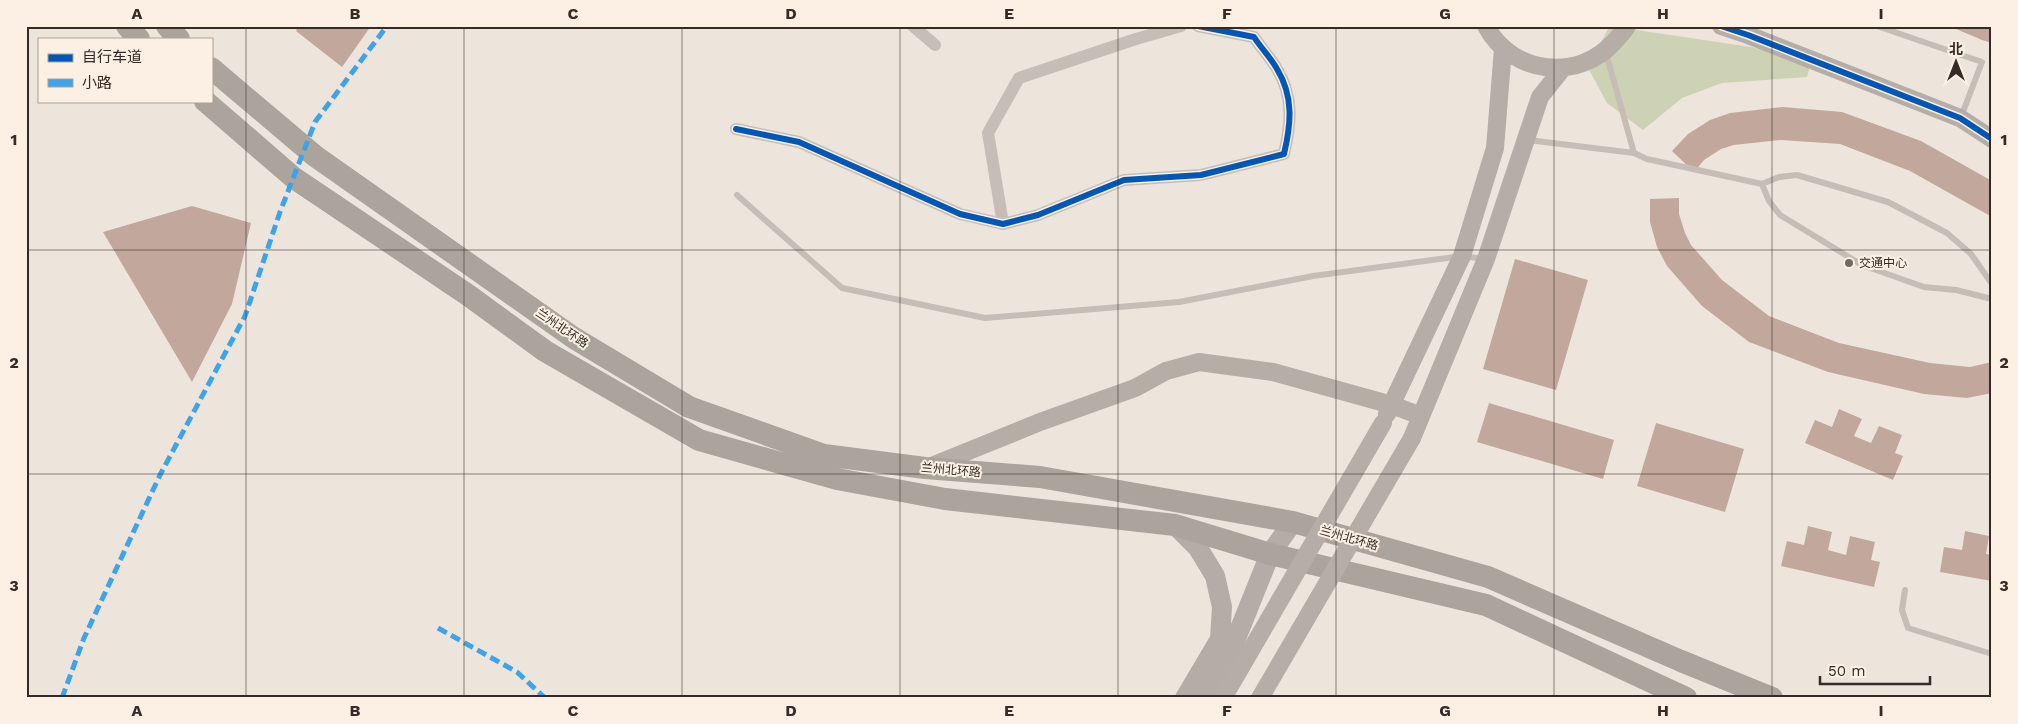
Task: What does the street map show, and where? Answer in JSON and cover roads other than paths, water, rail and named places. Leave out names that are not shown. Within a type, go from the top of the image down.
[{"type":"highway","points":[[127,26],[138,38]]},
{"type":"highway","points":[[167,26],[177,38]]},
{"type":"highway","name":"兰州北环路","points":[[212,69],[315,156],[574,338],[689,406],[824,455],[925,468],[1040,477],[1293,522],[1488,577],[1681,661],[1772,698]]},
{"type":"highway","points":[[207,102],[294,178],[468,295],[545,351],[699,440],[837,479],[891,489],[945,498],[1175,525],[1270,554],[1486,605],[1686,698]]},
{"type":"main road","points":[[1486,26],[1490,34],[1504,49],[1517,58],[1532,65],[1547,68],[1563,68],[1586,63],[1605,52],[1627,26]]},
{"type":"main road","points":[[1721,26],[1960,118],[1992,139]]},
{"type":"main road","points":[[1223,698],[1383,423],[1462,256],[1495,148],[1504,49]]},
{"type":"main road","points":[[1260,698],[1412,438],[1486,259],[1540,96],[1563,68]]},
{"type":"main road","points":[[925,468],[1040,422],[1135,388],[1166,371],[1199,362],[1273,372],[1392,405],[1421,416]]},
{"type":"main road","points":[[1202,698],[1233,646],[1270,554],[1293,522]]},
{"type":"main road","points":[[1175,525],[1198,548],[1215,576],[1222,607],[1220,639],[1185,698]]},
{"type":"street","points":[[913,26],[935,45]]},
{"type":"street","points":[[1004,224],[988,133],[1019,78],[1181,26]]},
{"type":"street","points":[[736,129],[798,142],[960,214],[1004,224],[1038,215],[1124,180],[1201,175],[1284,154],[1291,126],[1288,97],[1278,70],[1254,37],[1198,26]]},
{"type":"street","points":[[1254,37],[1262,26]]},
{"type":"lane","points":[[1877,26],[1982,62],[1960,118]]},
{"type":"lane","points":[[1605,52],[1634,153]]},
{"type":"lane","points":[[1526,140],[1634,153],[1647,159],[1762,184],[1779,177],[1797,175],[1888,202],[1947,233],[1971,254],[1992,284]]},
{"type":"lane","points":[[1762,184],[1769,201],[1780,215],[1862,265],[1924,287],[1956,290],[1992,299]]},
{"type":"lane","points":[[737,195],[842,288],[985,318],[1179,302],[1313,276],[1462,256],[1486,259]]},
{"type":"lane","points":[[1905,590],[1902,610],[1908,628],[1992,654]]},
{"type":"place","name":"交通中心","points":[[1849,263]]}]
